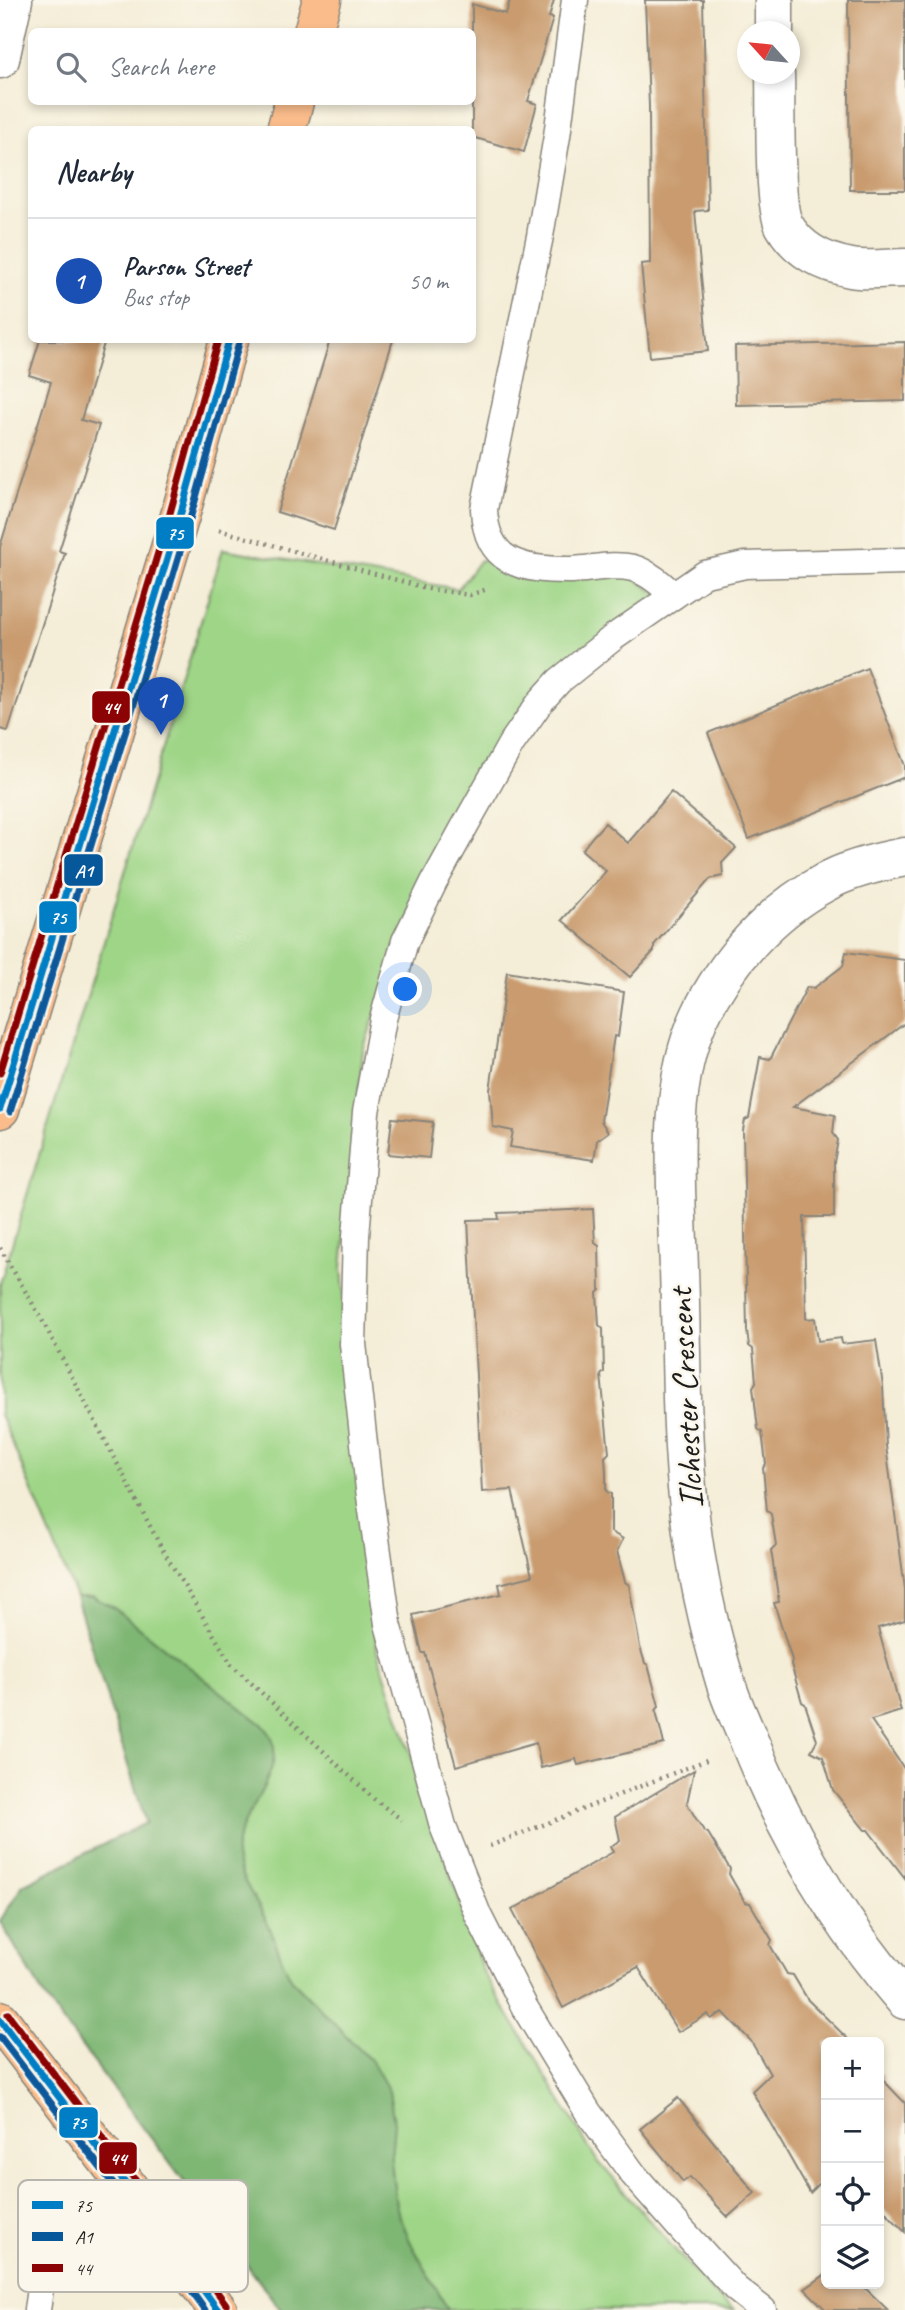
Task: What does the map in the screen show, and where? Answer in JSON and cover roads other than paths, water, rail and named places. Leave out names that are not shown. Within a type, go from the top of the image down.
[{"type":"highway","points":[[314,28],[322,0]]},
{"type":"highway","points":[[287,126],[293,105]]},
{"type":"highway","points":[[0,1109],[180,516],[228,343]]},
{"type":"highway","points":[[0,2020],[123,2180]]},
{"type":"highway","points":[[205,2292],[218,2310]]},
{"type":"street","points":[[0,59],[13,0]]},
{"type":"street","points":[[774,0],[774,21]]},
{"type":"street","points":[[775,84],[779,200],[783,224],[799,244],[820,259],[852,268],[905,268]]},
{"type":"street","name":"Ilchester Crescent","points":[[905,857],[865,866],[825,882],[790,904],[764,929],[720,981],[700,1016],[689,1043],[680,1084],[676,1155],[689,1509],[704,1598],[725,1683],[786,1825],[830,1902],[877,1968],[905,2000]]},
{"type":"lane","points":[[575,0],[548,186],[484,509],[485,528],[494,549],[507,559],[526,565],[568,570],[617,566],[637,569],[673,596]]},
{"type":"lane","points":[[764,2310],[736,2289],[682,2230],[633,2174],[588,2112],[525,2008],[478,1915],[443,1826],[388,1624],[369,1489],[353,1344],[356,1236],[366,1112],[383,1019],[405,941],[434,882],[511,744],[541,701],[559,681],[614,637],[705,574],[745,565],[905,561]]},
{"type":"lane","points":[[37,2310],[40,2292]]},
{"type":"place","name":"Parson Street","points":[[161,735]]}]
